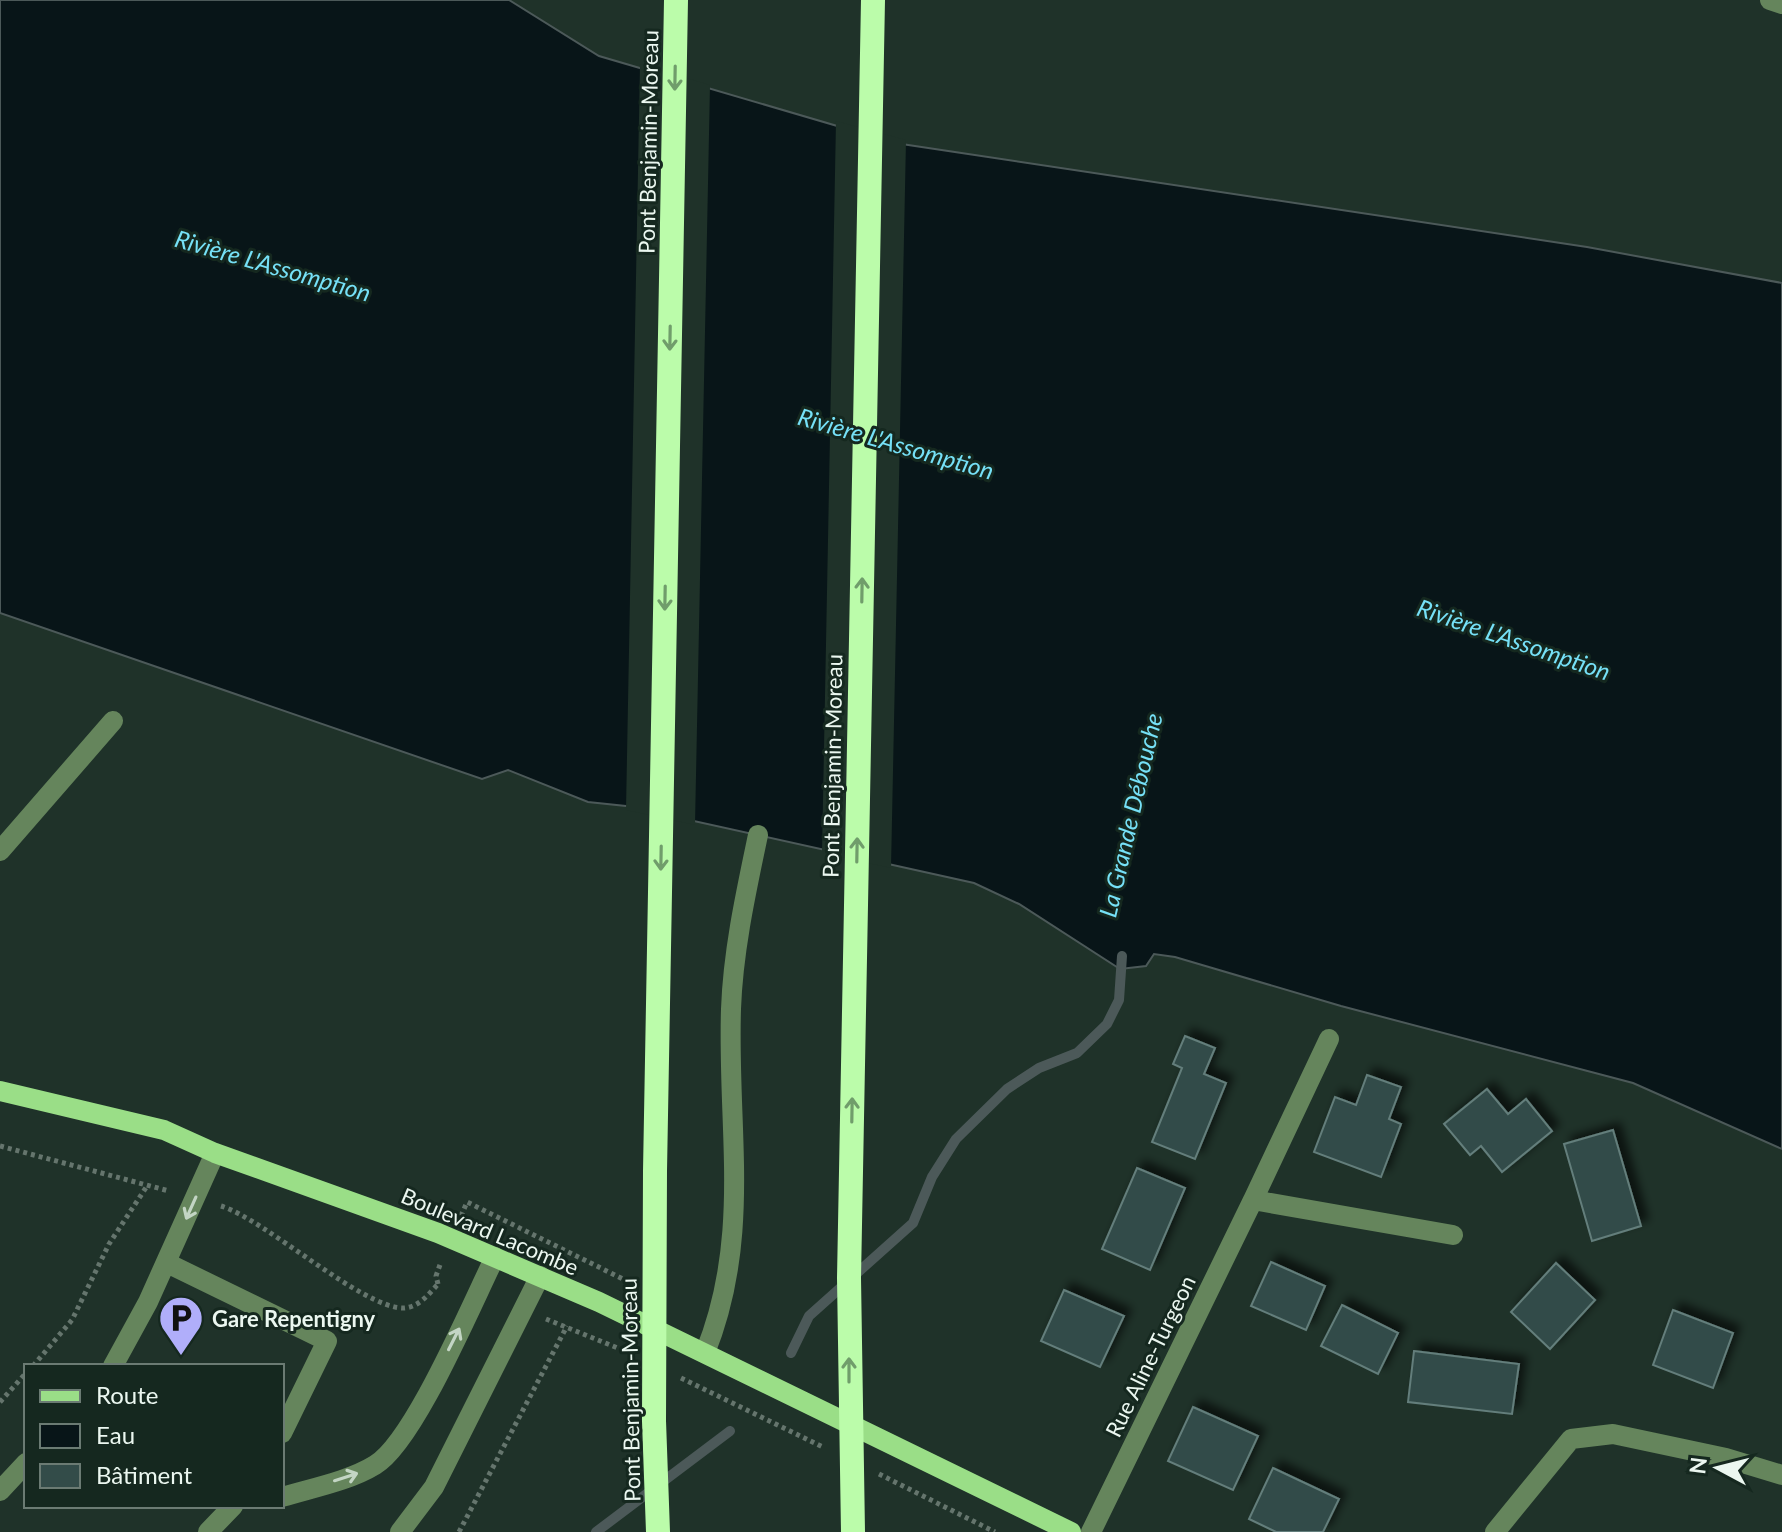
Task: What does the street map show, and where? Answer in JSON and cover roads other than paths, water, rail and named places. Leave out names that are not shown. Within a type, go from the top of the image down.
[{"type":"highway","name":"Pont Benjamin-Moreau","points":[[658,1532],[655,1186],[676,0]]},
{"type":"highway","name":"Pont Benjamin-Moreau","points":[[853,1532],[849,1278],[873,0]]},
{"type":"main road","name":"Boulevard Lacombe","points":[[0,1091],[189,1139],[215,1153],[351,1200],[495,1257],[705,1353],[1071,1532]]},
{"type":"street","points":[[1770,0],[1782,4]]},
{"type":"street","points":[[0,851],[113,721]]},
{"type":"street","points":[[705,1353],[722,1305],[735,1228],[733,978],[758,835]]},
{"type":"street","name":"Rue Aline-Turgeon","points":[[1091,1532],[1329,1039]]},
{"type":"street","points":[[114,1364],[167,1263],[215,1153]]},
{"type":"street","points":[[1253,1200],[1453,1235]]},
{"type":"street","points":[[284,1496],[358,1473],[390,1454],[410,1426],[495,1257]]},
{"type":"street","points":[[167,1263],[327,1341],[284,1429]]},
{"type":"street","points":[[397,1530],[434,1487],[540,1276]]},
{"type":"street","points":[[1495,1532],[1571,1439],[1613,1434],[1726,1458],[1782,1475]]},
{"type":"street","points":[[0,1491],[24,1465]]},
{"type":"street","points":[[208,1532],[231,1508]]},
{"type":"water","name":"Rivière L'Assomption","points":[[0,0],[509,0],[599,56],[895,143],[1587,247],[1782,283],[1782,1149],[1633,1083],[1341,1006],[1175,957],[1154,954],[1146,966],[1120,969],[1019,904],[974,883],[626,806],[588,802],[508,770],[482,779],[0,613]]},
{"type":"waterway","name":"La Grande Débouche","points":[[791,1353],[809,1316],[913,1223],[932,1177],[956,1139],[1007,1089],[1039,1068],[1077,1053],[1107,1024],[1119,1000],[1122,956]]},
{"type":"waterway","name":"La Grande Débouche","points":[[596,1532],[730,1431]]},
{"type":"place","name":"Gare Repentigny","points":[[181,1357]]}]
